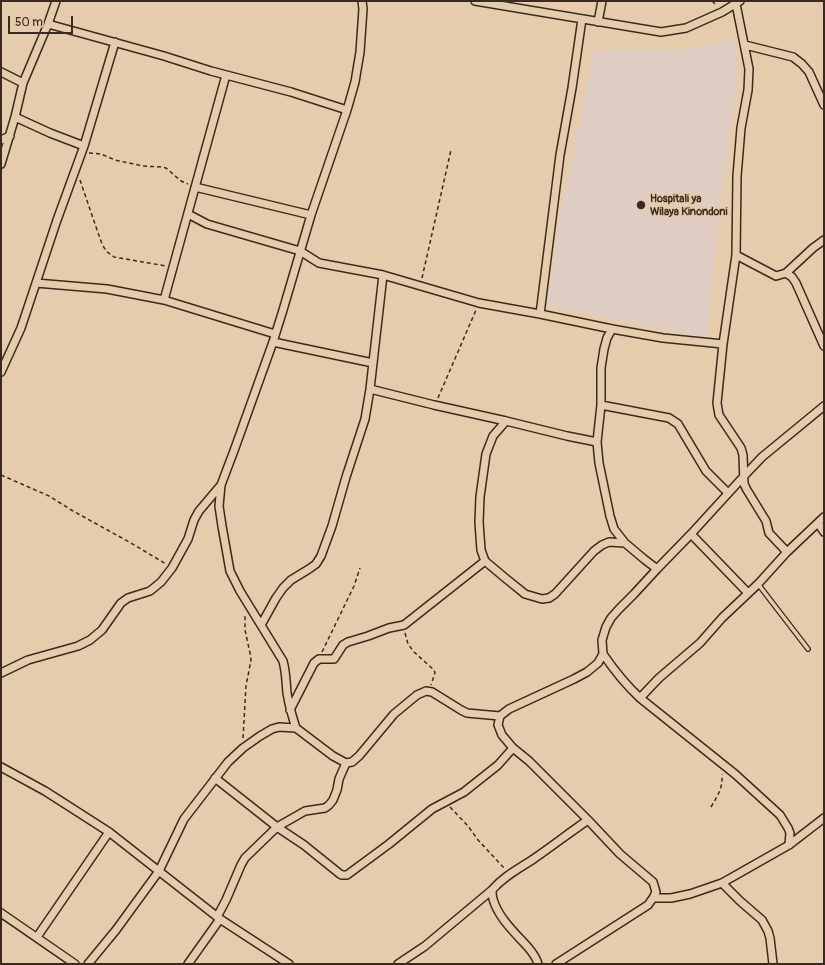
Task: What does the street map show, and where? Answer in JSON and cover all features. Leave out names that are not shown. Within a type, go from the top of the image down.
[{"type":"street","points":[[1,164],[10,136],[23,83],[56,1]]},
{"type":"street","points":[[296,728],[290,710],[286,672],[283,662],[240,591],[230,571],[220,506],[222,485],[273,342],[310,215],[347,110],[355,82],[360,52],[363,9],[362,1]]},
{"type":"street","points":[[475,1],[662,32],[686,28],[722,12],[738,2],[749,69],[748,90],[741,128],[737,176],[736,256],[723,344],[717,404],[719,415],[741,448],[743,455],[744,484],[766,521],[769,533],[787,552]]},
{"type":"street","points":[[598,22],[602,1]]},
{"type":"street","points":[[540,314],[560,155],[582,19]]},
{"type":"street","points":[[48,24],[291,92],[347,110]]},
{"type":"street","points":[[1,372],[21,328],[57,220],[84,146],[115,42]]},
{"type":"street","points":[[745,45],[793,57],[809,72],[824,105]]},
{"type":"street","points":[[1,72],[23,83]]},
{"type":"street","points":[[164,300],[226,74]]},
{"type":"street","points":[[15,117],[84,146]]},
{"type":"street","points":[[1,140],[10,136]]},
{"type":"street","points":[[195,187],[310,215]]},
{"type":"street","points":[[188,214],[207,224],[300,251],[319,263],[383,275],[479,303],[663,338],[723,344]]},
{"type":"street","points":[[736,256],[776,276],[786,273],[824,240]]},
{"type":"street","points":[[786,273],[792,277],[796,283],[824,346]]},
{"type":"street","points":[[261,626],[283,588],[291,580],[312,566],[321,556],[332,526],[346,476],[366,419],[383,275]]},
{"type":"street","points":[[36,283],[107,289],[164,300],[275,334]]},
{"type":"street","points":[[612,329],[607,338],[601,368],[601,405],[598,442],[599,463],[614,528],[626,543],[644,560],[657,569]]},
{"type":"street","points":[[273,342],[373,363]]},
{"type":"street","points":[[370,389],[598,442]]},
{"type":"street","points":[[601,405],[669,418],[678,424],[706,471],[728,493]]},
{"type":"street","points":[[789,845],[790,833],[780,815],[722,762],[629,688],[615,672],[603,654],[602,640],[606,627],[611,618],[762,457],[824,406]]},
{"type":"street","points":[[506,421],[493,436],[486,454],[480,497],[479,522],[481,550],[485,561],[525,594],[542,599],[549,598],[555,594],[582,563],[602,545],[609,542],[626,543]]},
{"type":"street","points":[[1,673],[28,660],[78,646],[90,640],[102,630],[121,603],[128,598],[150,592],[161,582],[172,568],[188,539],[194,520],[199,511],[222,485]]},
{"type":"street","points":[[640,698],[659,678],[700,644],[722,618],[824,517]]},
{"type":"street","points":[[818,523],[824,532]]},
{"type":"street","points":[[691,534],[748,593]]},
{"type":"street","points":[[290,710],[314,663],[319,659],[334,659],[343,645],[348,642],[389,628],[404,625],[485,561]]},
{"type":"street","points":[[556,964],[648,905],[656,892],[653,882],[620,854],[529,761],[513,748],[502,735],[498,725],[500,716],[509,709],[587,672],[598,663],[603,654]]},
{"type":"street","points":[[88,964],[116,930],[159,871],[184,819],[228,762],[243,748],[260,736],[279,727],[296,728],[333,756],[346,763],[352,762],[359,756],[394,714],[417,695],[426,690],[432,692],[461,710],[500,716]]},
{"type":"street","points":[[215,778],[340,874],[347,875],[389,844],[432,809],[464,792],[498,765],[513,748]]},
{"type":"street","points":[[188,964],[219,918],[245,858],[277,827],[305,811],[325,808],[329,805],[334,800],[339,779],[346,763]]},
{"type":"street","points":[[1,767],[45,791],[109,832],[219,918],[288,964]]},
{"type":"street","points":[[653,898],[671,898],[690,894],[722,883],[789,845],[824,818]]},
{"type":"street","points":[[398,964],[425,946],[492,890],[498,883],[588,820]]},
{"type":"street","points":[[37,937],[109,832]]},
{"type":"street","points":[[722,883],[762,920],[770,938],[773,964]]},
{"type":"street","points":[[492,890],[492,898],[498,912],[537,959],[538,964]]},
{"type":"street","points":[[1,913],[75,964]]},
{"type":"lane","points":[[758,584],[808,649]]},
{"type":"path","points":[[420,286],[451,150]]},
{"type":"path","points":[[88,153],[101,154],[115,160],[143,166],[166,168],[181,181],[195,187]]},
{"type":"path","points":[[72,180],[78,177],[102,244],[106,251],[114,257],[174,267]]},
{"type":"path","points":[[434,405],[479,303]]},
{"type":"path","points":[[1,475],[49,496],[172,568]]},
{"type":"path","points":[[319,659],[354,586],[360,568]]},
{"type":"path","points":[[243,748],[246,686],[251,660],[245,630],[245,616]]},
{"type":"path","points":[[404,625],[408,644],[414,652],[434,670],[432,684],[426,690]]},
{"type":"path","points":[[711,806],[721,790],[723,783],[722,762]]},
{"type":"path","points":[[445,802],[510,874]]},
{"type":"shaded area","name":"Hospitali ya Wilaya Kinondoni","points":[[734,39],[736,77],[726,172],[722,183],[707,337],[547,306],[558,226],[594,51],[688,49]]},
{"type":"place","name":"Hospitali ya Wilaya Kinondoni","points":[[641,205]]}]
